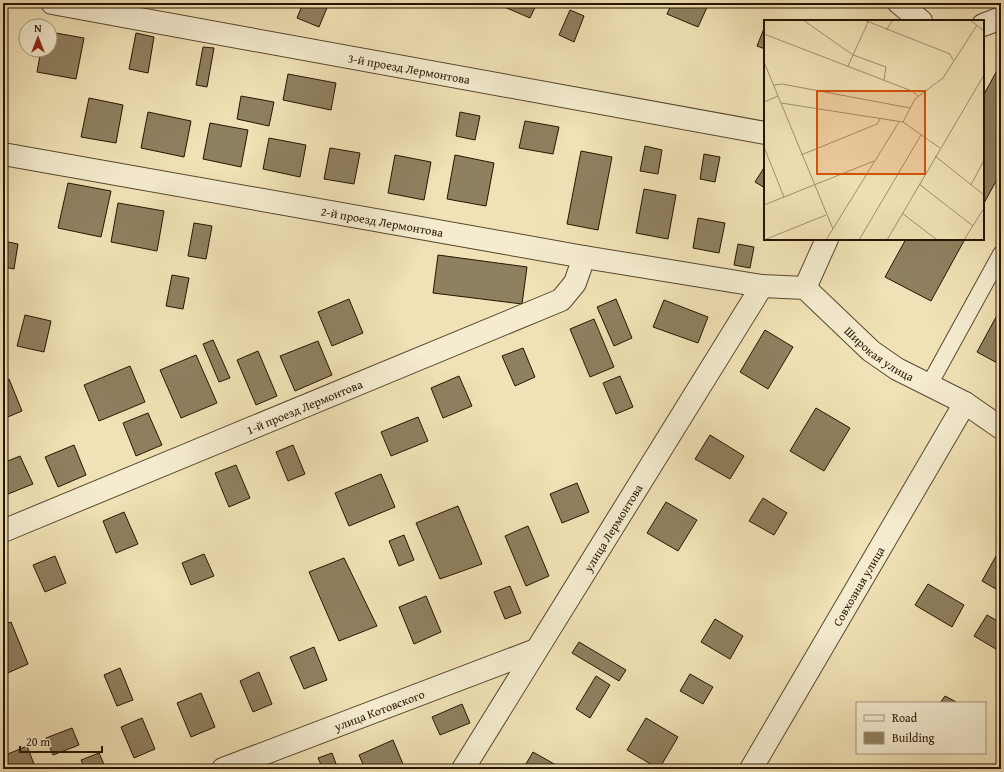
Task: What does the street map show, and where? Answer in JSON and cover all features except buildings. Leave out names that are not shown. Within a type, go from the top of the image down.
[{"type":"street","name":"3-й проезд Лермонтова","points":[[52,3],[764,133]]},
{"type":"street","points":[[899,3],[920,20]]},
{"type":"street","points":[[984,25],[1001,18]]},
{"type":"street","name":"2-й проезд Лермонтова","points":[[3,154],[584,258],[762,286]]},
{"type":"street","points":[[762,286],[805,288],[827,240]]},
{"type":"street","name":"1-й проезд Лермонтова","points":[[3,531],[561,300],[575,283],[584,258]]},
{"type":"street","name":"улица Лермонтова","points":[[463,769],[762,286]]},
{"type":"street","name":"Широкая улица","points":[[805,288],[871,351],[897,369],[965,404],[1001,428]]},
{"type":"street","name":"Совхозная улица","points":[[751,769],[965,404]]},
{"type":"street","name":"улица Котовского","points":[[223,769],[536,650]]},
{"type":"lane","points":[[929,385],[1001,254]]}]
